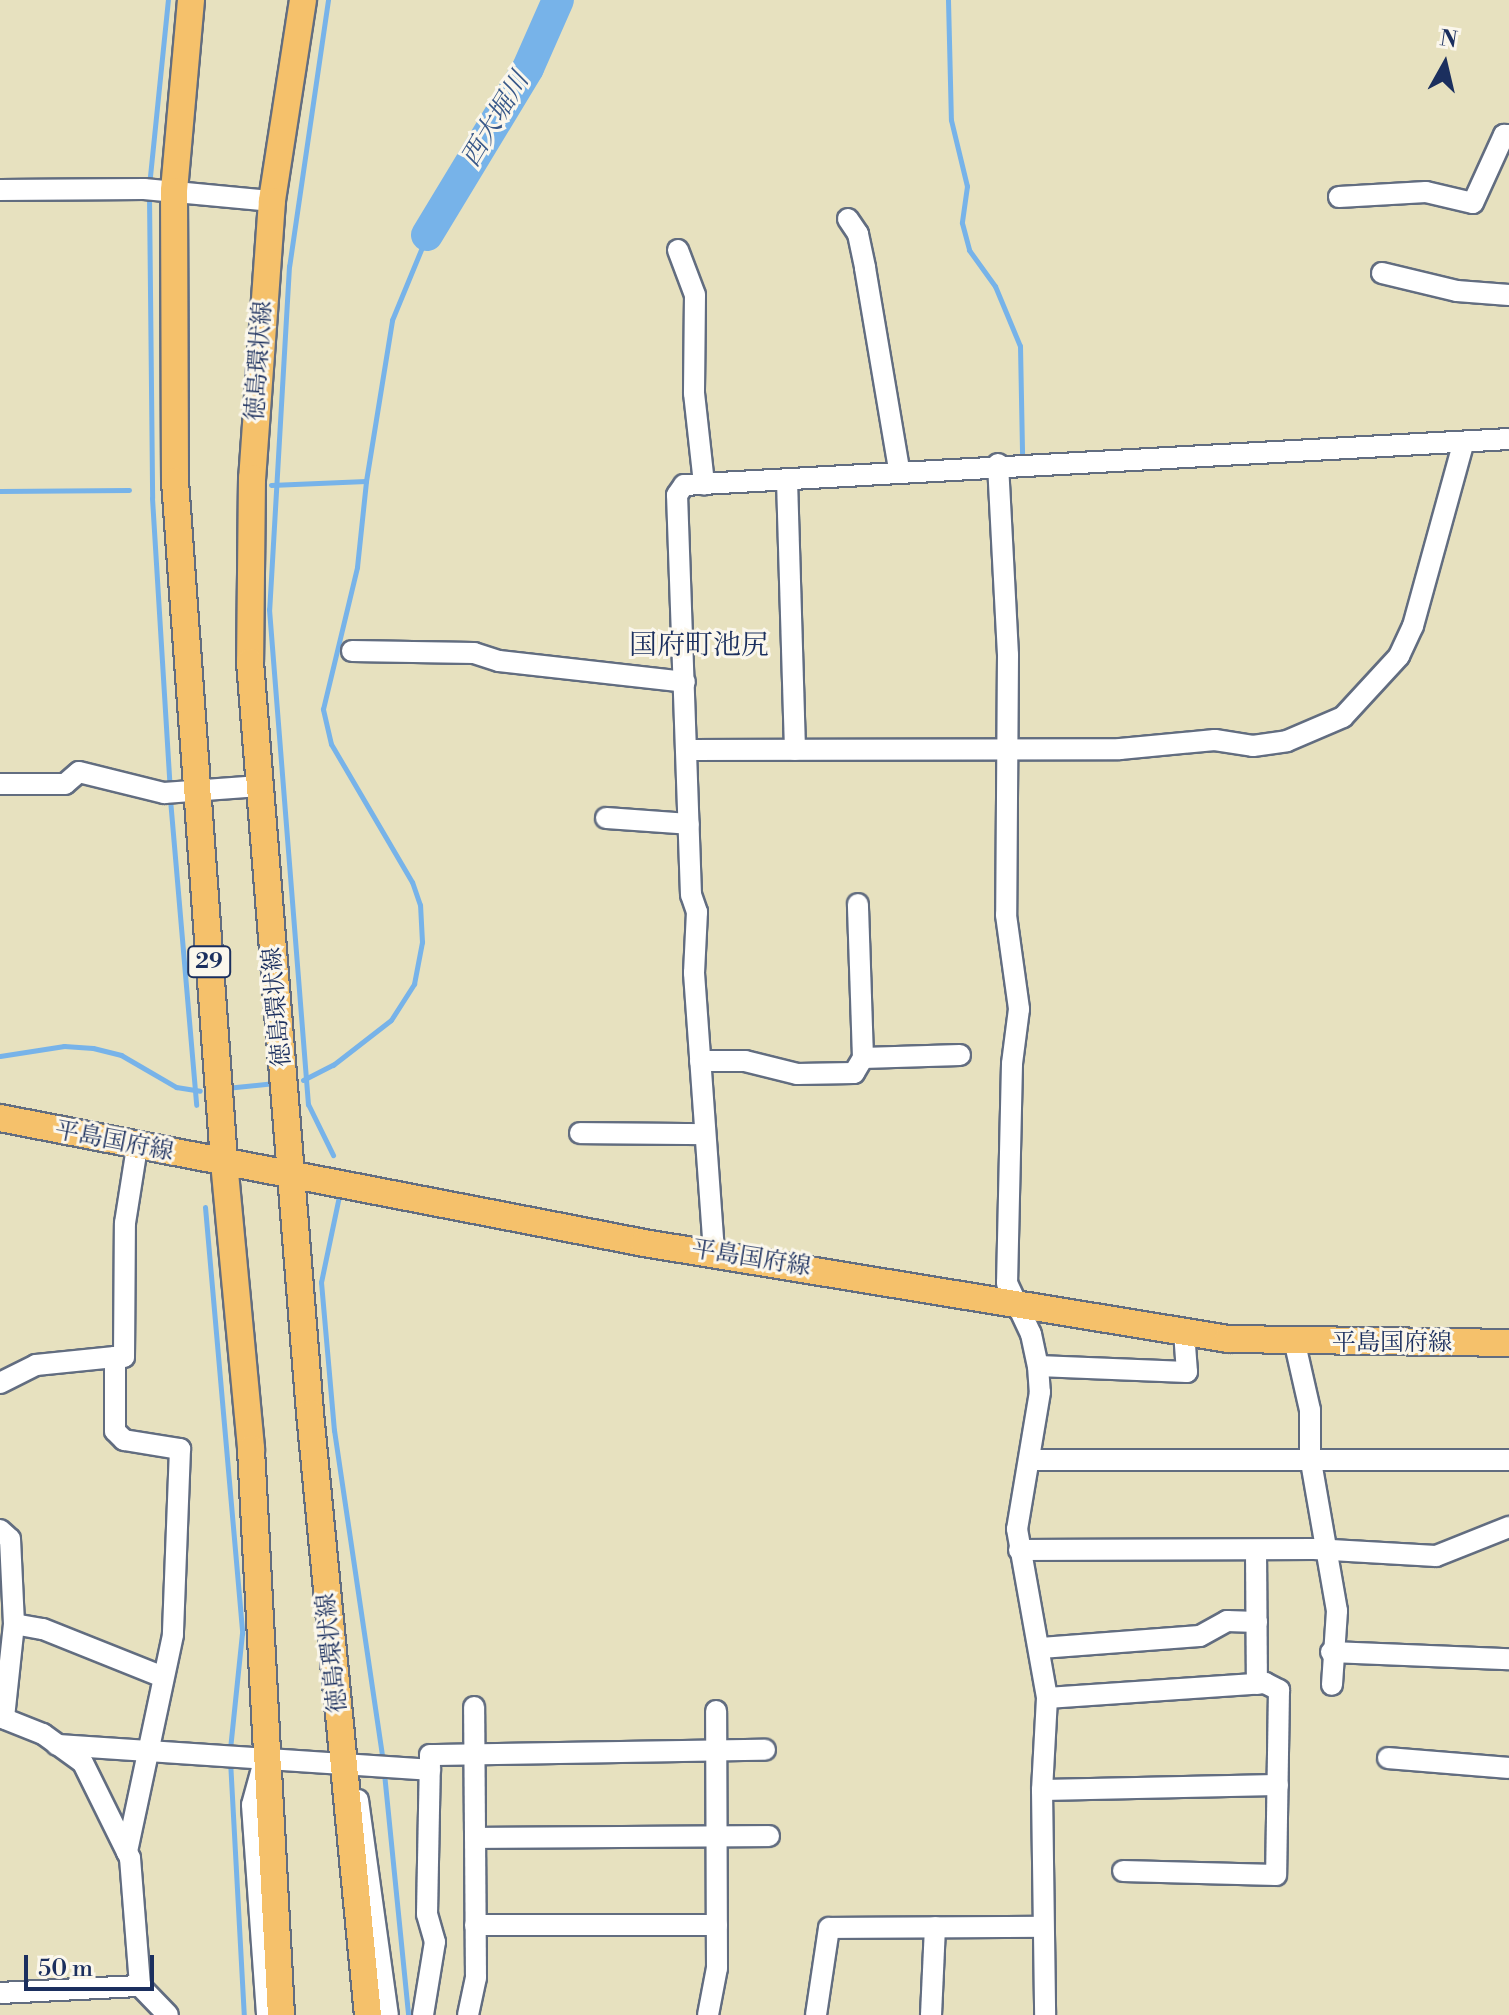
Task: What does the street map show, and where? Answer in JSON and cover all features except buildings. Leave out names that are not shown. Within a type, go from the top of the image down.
[{"type":"main road","name":"29","points":[[191,0],[158,190],[175,481],[179,793],[224,1162],[251,1449],[264,1760],[281,2015]]},
{"type":"main road","name":"徳島環状線","points":[[303,0],[272,201],[252,478],[250,636],[354,1911],[368,2015]]},
{"type":"main road","name":"平島国府線","points":[[0,1118],[137,1147],[292,1172],[714,1252],[1184,1332],[1295,1344],[1509,1343]]},
{"type":"street","points":[[1339,197],[1426,192],[1473,203],[1504,135],[1509,135]]},
{"type":"street","points":[[0,190],[158,190],[272,201]]},
{"type":"street","points":[[848,219],[858,234],[865,268],[899,469]]},
{"type":"street","points":[[678,250],[695,295],[694,393],[704,484]]},
{"type":"street","points":[[1382,273],[1457,291],[1509,295]]},
{"type":"street","points":[[714,1252],[700,1061],[689,824],[677,495],[684,485],[787,480],[798,475],[899,469],[1463,444],[1509,439]]},
{"type":"street","points":[[687,750],[1120,749],[1215,740],[1253,746],[1287,741],[1343,717],[1399,656],[1413,626],[1463,444]]},
{"type":"street","points":[[998,464],[1008,655],[1006,915],[1019,1009],[1012,1064],[1007,1243],[1013,1303],[1031,1334],[1038,1366],[1030,1460],[1017,1529],[1041,1648],[1047,1698],[1042,1790],[1045,2015]]},
{"type":"street","points":[[787,480],[795,750]]},
{"type":"street","points":[[352,651],[474,653],[499,661],[685,682]]},
{"type":"street","points":[[0,784],[65,784],[79,772],[179,793],[260,786]]},
{"type":"street","points":[[606,818],[689,824]]},
{"type":"street","points":[[700,1061],[745,1061],[834,1076],[854,1073],[863,1058],[858,904]]},
{"type":"street","points":[[863,1058],[960,1055]]},
{"type":"street","points":[[580,1133],[604,1142],[705,1134]]},
{"type":"street","points":[[0,1383],[36,1365],[124,1357],[125,1223],[137,1147]]},
{"type":"street","points":[[1038,1366],[1187,1372],[1184,1332]]},
{"type":"street","points":[[1295,1344],[1310,1410],[1311,1461],[1337,1611],[1331,1652],[1332,1685]]},
{"type":"street","points":[[115,1357],[115,1431],[124,1440],[180,1449],[173,1635],[127,1852],[140,1986],[168,2015]]},
{"type":"street","points":[[1030,1460],[1509,1460]]},
{"type":"street","points":[[1019,1550],[1256,1550],[1436,1556],[1509,1527]]},
{"type":"street","points":[[0,1530],[10,1539],[14,1624],[2,1718],[57,1745],[83,1763],[127,1852]]},
{"type":"street","points":[[1256,1550],[1257,1684]]},
{"type":"street","points":[[1041,1648],[1200,1636],[1227,1621],[1257,1622]]},
{"type":"street","points":[[14,1624],[91,1646],[163,1677]]},
{"type":"street","points":[[1331,1652],[1509,1659]]},
{"type":"street","points":[[1047,1698],[1257,1684],[1279,1690],[1276,1875],[1123,1871]]},
{"type":"street","points":[[468,2015],[476,1978],[474,1707]]},
{"type":"street","points":[[708,2015],[717,1968],[716,1711]]},
{"type":"street","points":[[57,1745],[430,1770]]},
{"type":"street","points":[[423,2015],[435,1942],[427,1914],[430,1755],[765,1750]]},
{"type":"street","points":[[1388,1758],[1509,1768]]},
{"type":"street","points":[[264,1760],[252,1805],[267,2015]]},
{"type":"street","points":[[344,1763],[355,1786],[367,1850],[388,2015]]},
{"type":"street","points":[[1042,1790],[1278,1785]]},
{"type":"street","points":[[475,1838],[769,1836]]},
{"type":"street","points":[[475,1925],[717,1925]]},
{"type":"street","points":[[931,2015],[935,1927]]},
{"type":"street","points":[[816,2015],[829,1928],[1042,1927]]},
{"type":"street","points":[[0,1993],[140,1986]]},
{"type":"waterway","points":[[149,186],[168,0]]},
{"type":"waterway","points":[[328,0],[289,266],[269,609],[308,1104],[333,1155]]},
{"type":"waterway","name":"西大堀川","points":[[427,235],[528,68],[558,0]]},
{"type":"waterway","points":[[948,0],[951,120],[967,186],[962,223],[969,250],[995,286],[1020,346],[1022,455]]},
{"type":"waterway","points":[[149,196],[152,498],[170,789]]},
{"type":"waterway","points":[[271,485],[366,481],[392,320],[427,235]]},
{"type":"waterway","points":[[303,1080],[333,1065],[391,1020],[414,984],[422,942],[420,905],[412,882],[331,744],[323,709],[357,567],[366,481]]},
{"type":"waterway","points":[[0,491],[129,490]]},
{"type":"waterway","points":[[170,799],[196,1105]]},
{"type":"waterway","points":[[0,1056],[64,1046],[93,1048],[121,1055],[176,1087],[200,1091]]},
{"type":"waterway","points":[[226,1088],[275,1083]]},
{"type":"waterway","points":[[339,1196],[321,1282],[334,1430],[383,1763]]},
{"type":"waterway","points":[[205,1207],[242,1633],[230,1750]]},
{"type":"waterway","points":[[230,1760],[244,2015]]},
{"type":"waterway","points":[[384,1773],[408,2015]]},
{"type":"district","name":"国府町池尻","points":[[699,646]]}]
